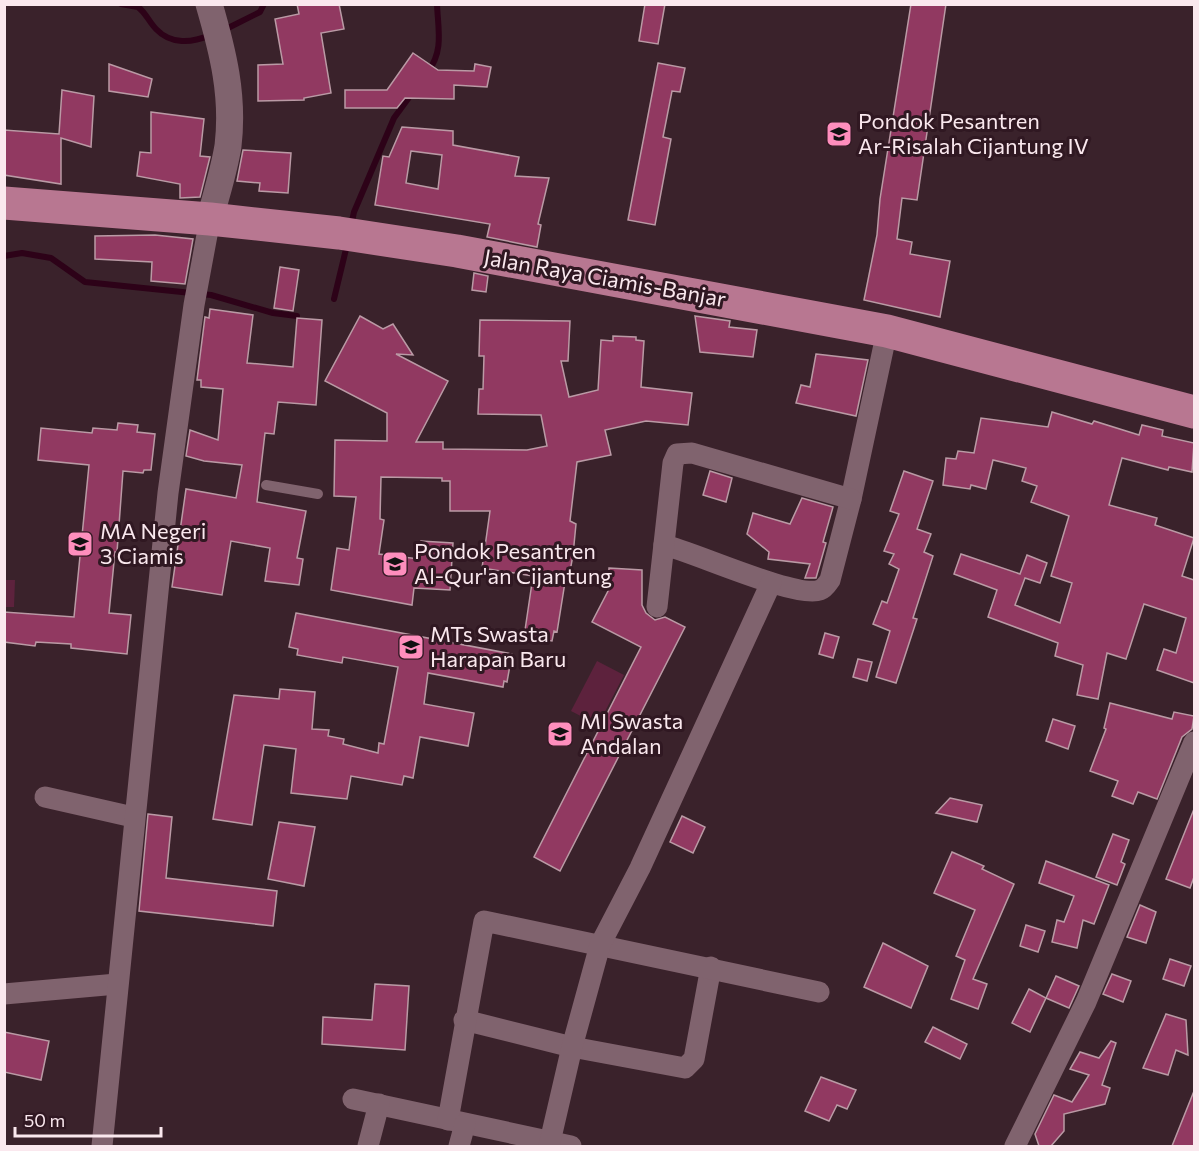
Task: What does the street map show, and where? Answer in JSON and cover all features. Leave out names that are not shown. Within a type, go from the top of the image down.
[{"type":"highway","name":"Jalan Raya Ciamis-Banjar","points":[[4,203],[210,219],[350,234],[818,316],[887,331],[1194,412]]},
{"type":"street","points":[[102,1146],[168,493],[194,305],[210,219],[228,148],[230,89],[216,28]]},
{"type":"street","points":[[664,545],[771,583],[816,591],[825,587],[830,580],[851,499],[887,331]]},
{"type":"street","points":[[657,607],[673,463],[680,453],[692,453],[851,499]]},
{"type":"street","points":[[354,1099],[557,1145],[572,1047],[600,945],[640,868],[771,583]]},
{"type":"street","points":[[1015,1146],[1086,1002],[1194,742]]},
{"type":"street","points":[[45,797],[134,817]]},
{"type":"street","points":[[459,1146],[456,1122],[464,1020],[484,921],[711,967],[819,992]]},
{"type":"street","points":[[464,1020],[572,1047],[677,1067],[688,1067],[696,1054],[711,967]]},
{"type":"street","points":[[4,994],[117,984]]},
{"type":"street","points":[[368,1146],[379,1104]]},
{"type":"lane","points":[[266,485],[318,494]]},
{"type":"shaded area","points":[[4,580],[15,580],[14,607],[5,607]]},
{"type":"shaded area","points":[[597,661],[624,675],[598,725],[571,711]]},
{"type":"building","points":[[297,4],[339,4],[344,29],[321,33],[331,93],[304,98],[304,100],[258,101],[258,65],[283,64],[275,19],[299,14]]},
{"type":"building","points":[[645,4],[665,4],[658,44],[639,41]]},
{"type":"building","points":[[911,4],[946,4],[917,200],[902,198],[897,239],[912,242],[910,254],[950,261],[940,317],[864,300],[877,235],[880,199]]},
{"type":"building","points":[[413,53],[438,70],[474,71],[475,64],[491,67],[487,87],[454,85],[454,99],[405,98],[397,108],[345,108],[345,90],[387,90]]},
{"type":"building","points":[[658,63],[685,68],[680,92],[672,91],[663,137],[671,139],[655,225],[628,220]]},
{"type":"building","points":[[109,64],[152,79],[148,97],[109,91]]},
{"type":"building","points":[[62,90],[94,96],[91,147],[61,138],[61,184],[4,175],[4,130],[59,134]]},
{"type":"building","points":[[151,112],[204,119],[200,156],[210,157],[200,197],[180,198],[180,184],[137,176],[140,152],[151,153]]},
{"type":"building","points":[[402,127],[453,131],[453,145],[519,157],[515,176],[549,178],[538,224],[541,225],[537,247],[487,237],[490,224],[375,205],[383,156],[389,157]],"holes":[[[411,151],[442,155],[438,189],[406,183]]]},
{"type":"building","points":[[243,150],[291,153],[288,193],[259,191],[260,183],[237,181]]},
{"type":"building","points":[[155,235],[193,239],[185,284],[151,281],[152,262],[95,259],[95,236]]},
{"type":"building","points":[[280,267],[299,270],[293,311],[274,308]]},
{"type":"building","points":[[474,273],[488,276],[486,292],[472,290]]},
{"type":"building","points":[[210,309],[253,315],[247,363],[293,367],[297,318],[322,320],[316,405],[278,402],[274,434],[265,433],[257,502],[306,511],[297,558],[303,559],[299,585],[265,581],[270,548],[231,541],[222,595],[172,587],[186,489],[236,498],[242,465],[204,461],[186,456],[190,430],[218,440],[223,389],[201,387],[201,380],[197,380],[205,317],[209,318]]},
{"type":"building","points":[[360,316],[383,329],[393,324],[413,355],[396,354],[448,381],[416,442],[443,442],[443,449],[527,450],[547,446],[541,415],[478,414],[479,389],[483,389],[484,356],[479,356],[480,320],[570,321],[568,361],[561,361],[569,397],[598,390],[601,340],[613,341],[613,336],[636,337],[636,340],[644,341],[641,387],[692,393],[688,425],[646,421],[605,430],[611,455],[577,462],[570,521],[576,524],[573,555],[569,577],[566,576],[557,632],[554,631],[552,641],[524,637],[533,576],[482,568],[490,511],[450,511],[450,481],[442,481],[442,478],[381,477],[380,519],[384,520],[379,554],[419,559],[421,541],[453,543],[450,590],[414,588],[412,605],[331,590],[337,548],[349,550],[356,497],[334,496],[335,440],[387,441],[387,413],[325,381]]},
{"type":"building","points":[[695,316],[730,321],[729,327],[757,330],[753,357],[700,352]]},
{"type":"building","points":[[816,354],[868,360],[856,416],[796,403],[801,385],[810,387]]},
{"type":"building","points":[[1052,412],[1092,424],[1094,421],[1139,435],[1142,425],[1163,430],[1162,436],[1194,443],[1192,472],[1169,467],[1168,470],[1122,458],[1109,505],[1157,518],[1155,525],[1194,538],[1182,576],[1194,580],[1194,683],[1157,670],[1164,649],[1176,653],[1186,618],[1144,604],[1126,659],[1107,653],[1098,699],[1077,695],[1083,665],[1055,656],[1058,643],[988,617],[997,590],[954,574],[961,554],[1020,574],[1027,555],[1047,563],[1040,583],[1025,578],[1015,605],[1060,623],[1072,583],[1051,576],[1069,516],[1031,502],[1037,486],[1022,481],[1026,468],[993,460],[986,489],[971,485],[970,489],[943,485],[946,458],[956,459],[958,451],[974,453],[981,418],[1048,427]]},
{"type":"building","points":[[118,423],[138,425],[137,432],[155,434],[151,470],[144,470],[143,473],[123,471],[117,552],[115,552],[109,613],[131,615],[127,654],[71,648],[71,644],[36,642],[35,646],[4,642],[4,612],[74,617],[89,465],[38,460],[41,428],[92,433],[93,428],[117,430]]},
{"type":"building","points":[[710,471],[732,478],[726,502],[703,495]]},
{"type":"building","points":[[904,471],[933,481],[917,529],[931,534],[924,552],[933,556],[913,618],[917,619],[896,683],[876,677],[890,631],[873,624],[882,601],[887,603],[899,569],[889,564],[894,554],[884,551],[899,514],[890,511]]},
{"type":"building","points":[[802,498],[833,507],[816,578],[805,578],[810,564],[768,559],[769,552],[747,534],[753,513],[790,524]]},
{"type":"building","points":[[609,568],[642,570],[642,605],[646,613],[655,620],[665,617],[685,627],[560,871],[534,857],[641,647],[592,622],[608,591]]},
{"type":"building","points":[[296,613],[512,654],[507,682],[504,681],[503,687],[428,673],[424,704],[474,713],[468,746],[420,737],[413,778],[404,776],[402,785],[351,776],[347,799],[291,793],[296,749],[264,745],[252,825],[213,819],[234,695],[279,699],[280,689],[315,692],[312,729],[329,730],[328,736],[344,739],[343,744],[378,753],[379,743],[384,744],[398,667],[343,657],[342,663],[297,655],[298,649],[289,647]]},
{"type":"building","points":[[825,633],[839,637],[833,658],[819,654]]},
{"type":"building","points":[[858,659],[872,662],[867,681],[853,677]]},
{"type":"building","points":[[1110,703],[1172,719],[1174,712],[1194,716],[1192,729],[1182,737],[1157,799],[1138,792],[1133,804],[1112,796],[1118,781],[1090,771],[1106,729],[1104,728]]},
{"type":"building","points":[[1053,719],[1075,726],[1068,749],[1046,741]]},
{"type":"building","points":[[950,798],[982,805],[977,822],[936,813]]},
{"type":"building","points":[[1194,809],[1194,877],[1190,888],[1166,879]]},
{"type":"building","points":[[148,814],[172,817],[166,878],[277,891],[273,926],[139,911]]},
{"type":"building","points":[[682,816],[705,827],[693,853],[670,842]]},
{"type":"building","points":[[279,822],[315,827],[304,886],[268,879]]},
{"type":"building","points":[[1113,834],[1129,840],[1121,862],[1125,864],[1117,885],[1096,877]]},
{"type":"building","points":[[952,852],[984,866],[982,869],[1014,884],[973,979],[987,984],[978,1009],[951,999],[965,960],[956,956],[975,910],[934,893]]},
{"type":"building","points":[[1046,861],[1109,885],[1094,924],[1083,920],[1077,948],[1052,942],[1057,920],[1064,922],[1074,896],[1039,883]]},
{"type":"building","points":[[1140,905],[1156,912],[1146,943],[1127,937]]},
{"type":"building","points":[[1026,925],[1045,931],[1038,952],[1020,946]]},
{"type":"building","points":[[883,943],[928,966],[911,1008],[864,987]]},
{"type":"building","points":[[1170,959],[1191,966],[1184,986],[1163,979]]},
{"type":"building","points":[[1112,974],[1131,981],[1123,1002],[1103,994]]},
{"type":"building","points":[[1056,976],[1079,986],[1069,1008],[1046,998]]},
{"type":"building","points":[[375,984],[409,986],[405,1050],[322,1044],[323,1017],[372,1020]]},
{"type":"building","points":[[1029,989],[1046,998],[1030,1032],[1012,1023]]},
{"type":"building","points":[[1166,1014],[1186,1020],[1188,1055],[1176,1050],[1168,1075],[1143,1068]]},
{"type":"building","points":[[933,1027],[967,1044],[960,1059],[925,1042]]},
{"type":"building","points":[[4,1032],[49,1041],[41,1080],[4,1072]]},
{"type":"building","points":[[1111,1041],[1116,1043],[1102,1085],[1110,1088],[1105,1104],[1064,1114],[1064,1131],[1051,1146],[1039,1146],[1035,1134],[1054,1095],[1072,1102],[1089,1075],[1070,1069],[1080,1052],[1099,1058]]},
{"type":"building","points":[[821,1077],[856,1090],[847,1109],[837,1105],[829,1121],[805,1111]]},
{"type":"building","points":[[1194,1091],[1194,1146],[1172,1146]]},
{"type":"waterway","points":[[121,4],[138,7],[156,29],[168,38],[189,41],[210,35]]},
{"type":"waterway","points":[[222,31],[260,12],[264,4]]},
{"type":"waterway","points":[[428,72],[438,48],[437,4]]},
{"type":"waterway","points":[[351,226],[354,212],[394,118],[413,92]]},
{"type":"waterway","points":[[334,299],[347,245]]},
{"type":"waterway","points":[[4,256],[22,253],[51,258],[85,282],[211,295],[273,313],[297,316]]},
{"type":"place","name":"Pondok Pesantren Ar-Risalah Cijantung IV","points":[[839,134]]},
{"type":"place","name":"MA Negeri 3 Ciamis","points":[[80,544]]},
{"type":"place","name":"Pondok Pesantren Al-Qur'an Cijantung","points":[[395,564]]},
{"type":"place","name":"MTs Swasta Harapan Baru","points":[[411,647]]},
{"type":"place","name":"MI Swasta Andalan","points":[[560,734]]}]
